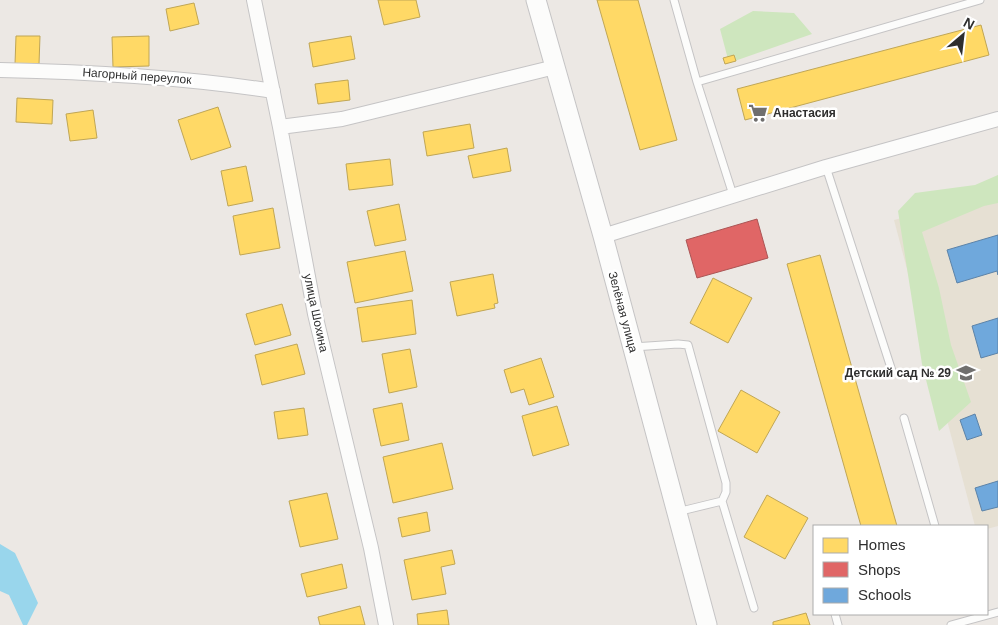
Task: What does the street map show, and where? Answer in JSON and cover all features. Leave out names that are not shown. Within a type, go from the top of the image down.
[{"type":"main road","name":"Зелёная улица","points":[[536,0],[603,236],[707,625]]},
{"type":"street","name":"улица Шохина","points":[[254,0],[315,314],[371,548],[386,625]]},
{"type":"street","points":[[280,127],[342,119],[555,67]]},
{"type":"street","name":"Нагорный переулок","points":[[0,70],[101,73],[215,82],[273,91]]},
{"type":"street","points":[[603,236],[826,167],[998,119]]},
{"type":"lane","points":[[674,0],[697,82],[733,195]]},
{"type":"lane","points":[[697,82],[980,0]]},
{"type":"lane","points":[[826,167],[892,371]]},
{"type":"lane","points":[[633,347],[688,345],[726,483],[726,492],[722,501],[754,608]]},
{"type":"lane","points":[[904,418],[935,525]]},
{"type":"lane","points":[[676,512],[722,501]]},
{"type":"lane","points":[[960,615],[962,622]]},
{"type":"lane","points":[[951,625],[987,615]]},
{"type":"shaded area","name":"Детский сад № 29","points":[[998,192],[998,526],[988,529],[988,525],[975,525],[894,220]]},
{"type":"green space","points":[[753,11],[794,13],[812,34],[729,63],[720,29]]},
{"type":"green space","points":[[998,175],[998,203],[984,206],[922,232],[939,288],[951,345],[971,402],[939,431],[922,364],[898,211],[915,193],[975,185]]},
{"type":"water","points":[[0,544],[15,553],[38,603],[27,625],[23,625],[9,595],[0,591]]},
{"type":"building: Homes","points":[[378,0],[416,0],[420,17],[384,25]]},
{"type":"building: Homes","points":[[597,0],[638,0],[677,140],[640,150]]},
{"type":"building: Homes","points":[[194,3],[199,24],[170,31],[166,9]]},
{"type":"building: Homes","points":[[981,25],[989,55],[745,120],[737,89]]},
{"type":"building: Homes","points":[[16,36],[40,36],[39,64],[15,64]]},
{"type":"building: Homes","points":[[149,36],[149,66],[113,67],[112,37]]},
{"type":"building: Homes","points":[[351,36],[355,59],[313,67],[309,43]]},
{"type":"building: Homes","points":[[734,55],[736,61],[725,64],[723,58]]},
{"type":"building: Homes","points":[[348,80],[350,100],[318,104],[315,84]]},
{"type":"building: Homes","points":[[17,98],[53,100],[52,124],[16,122]]},
{"type":"building: Homes","points":[[218,107],[231,147],[191,160],[178,120]]},
{"type":"building: Homes","points":[[93,110],[97,138],[70,141],[66,114]]},
{"type":"building: Homes","points":[[470,124],[474,148],[427,156],[423,132]]},
{"type":"building: Homes","points":[[507,148],[511,171],[473,178],[468,156]]},
{"type":"building: Homes","points":[[390,159],[393,185],[349,190],[346,164]]},
{"type":"building: Homes","points":[[246,166],[253,201],[228,206],[221,171]]},
{"type":"building: Homes","points":[[399,204],[406,240],[375,246],[367,211]]},
{"type":"building: Homes","points":[[273,208],[280,248],[240,255],[233,216]]},
{"type":"building: Homes","points":[[405,251],[413,291],[355,303],[347,262]]},
{"type":"building: Homes","points":[[820,255],[897,525],[861,525],[787,264]]},
{"type":"building: Homes","points":[[493,274],[498,303],[494,304],[495,308],[457,316],[450,282]]},
{"type":"building: Homes","points":[[713,278],[752,298],[728,343],[690,323]]},
{"type":"building: Homes","points":[[412,300],[416,334],[362,342],[357,308]]},
{"type":"building: Homes","points":[[282,304],[291,335],[255,345],[246,314]]},
{"type":"building: Homes","points":[[297,344],[305,374],[262,385],[255,355]]},
{"type":"building: Homes","points":[[410,349],[417,387],[389,393],[382,354]]},
{"type":"building: Homes","points":[[541,358],[554,397],[529,405],[524,389],[511,393],[504,370]]},
{"type":"building: Homes","points":[[741,390],[780,412],[757,453],[718,431]]},
{"type":"building: Homes","points":[[402,403],[409,440],[381,446],[373,409]]},
{"type":"building: Homes","points":[[557,406],[569,445],[533,456],[522,416]]},
{"type":"building: Homes","points":[[304,408],[308,435],[278,439],[274,412]]},
{"type":"building: Homes","points":[[442,443],[453,489],[393,503],[383,457]]},
{"type":"building: Homes","points":[[327,493],[338,539],[300,547],[289,501]]},
{"type":"building: Homes","points":[[767,495],[808,518],[785,559],[744,537]]},
{"type":"building: Homes","points":[[427,512],[430,531],[402,537],[398,518]]},
{"type":"building: Homes","points":[[452,550],[455,564],[441,567],[446,594],[412,600],[404,560]]},
{"type":"building: Homes","points":[[342,564],[347,588],[307,597],[301,574]]},
{"type":"building: Homes","points":[[360,606],[365,625],[320,625],[318,617]]},
{"type":"building: Homes","points":[[447,610],[449,625],[418,625],[417,614]]},
{"type":"building: Homes","points":[[806,613],[810,625],[773,625],[773,622]]},
{"type":"building: Shops","points":[[757,219],[768,258],[697,278],[686,240]]},
{"type":"building: Schools","points":[[998,235],[998,275],[997,271],[957,283],[947,250]]},
{"type":"building: Schools","points":[[998,318],[998,353],[981,358],[972,326]]},
{"type":"building: Schools","points":[[975,414],[982,435],[967,440],[960,420]]},
{"type":"building: Schools","points":[[998,481],[998,507],[982,511],[975,488]]},
{"type":"place","name":"Анастасия","points":[[758,113]]},
{"type":"place","name":"Детский сад № 29","points":[[966,373]]}]
